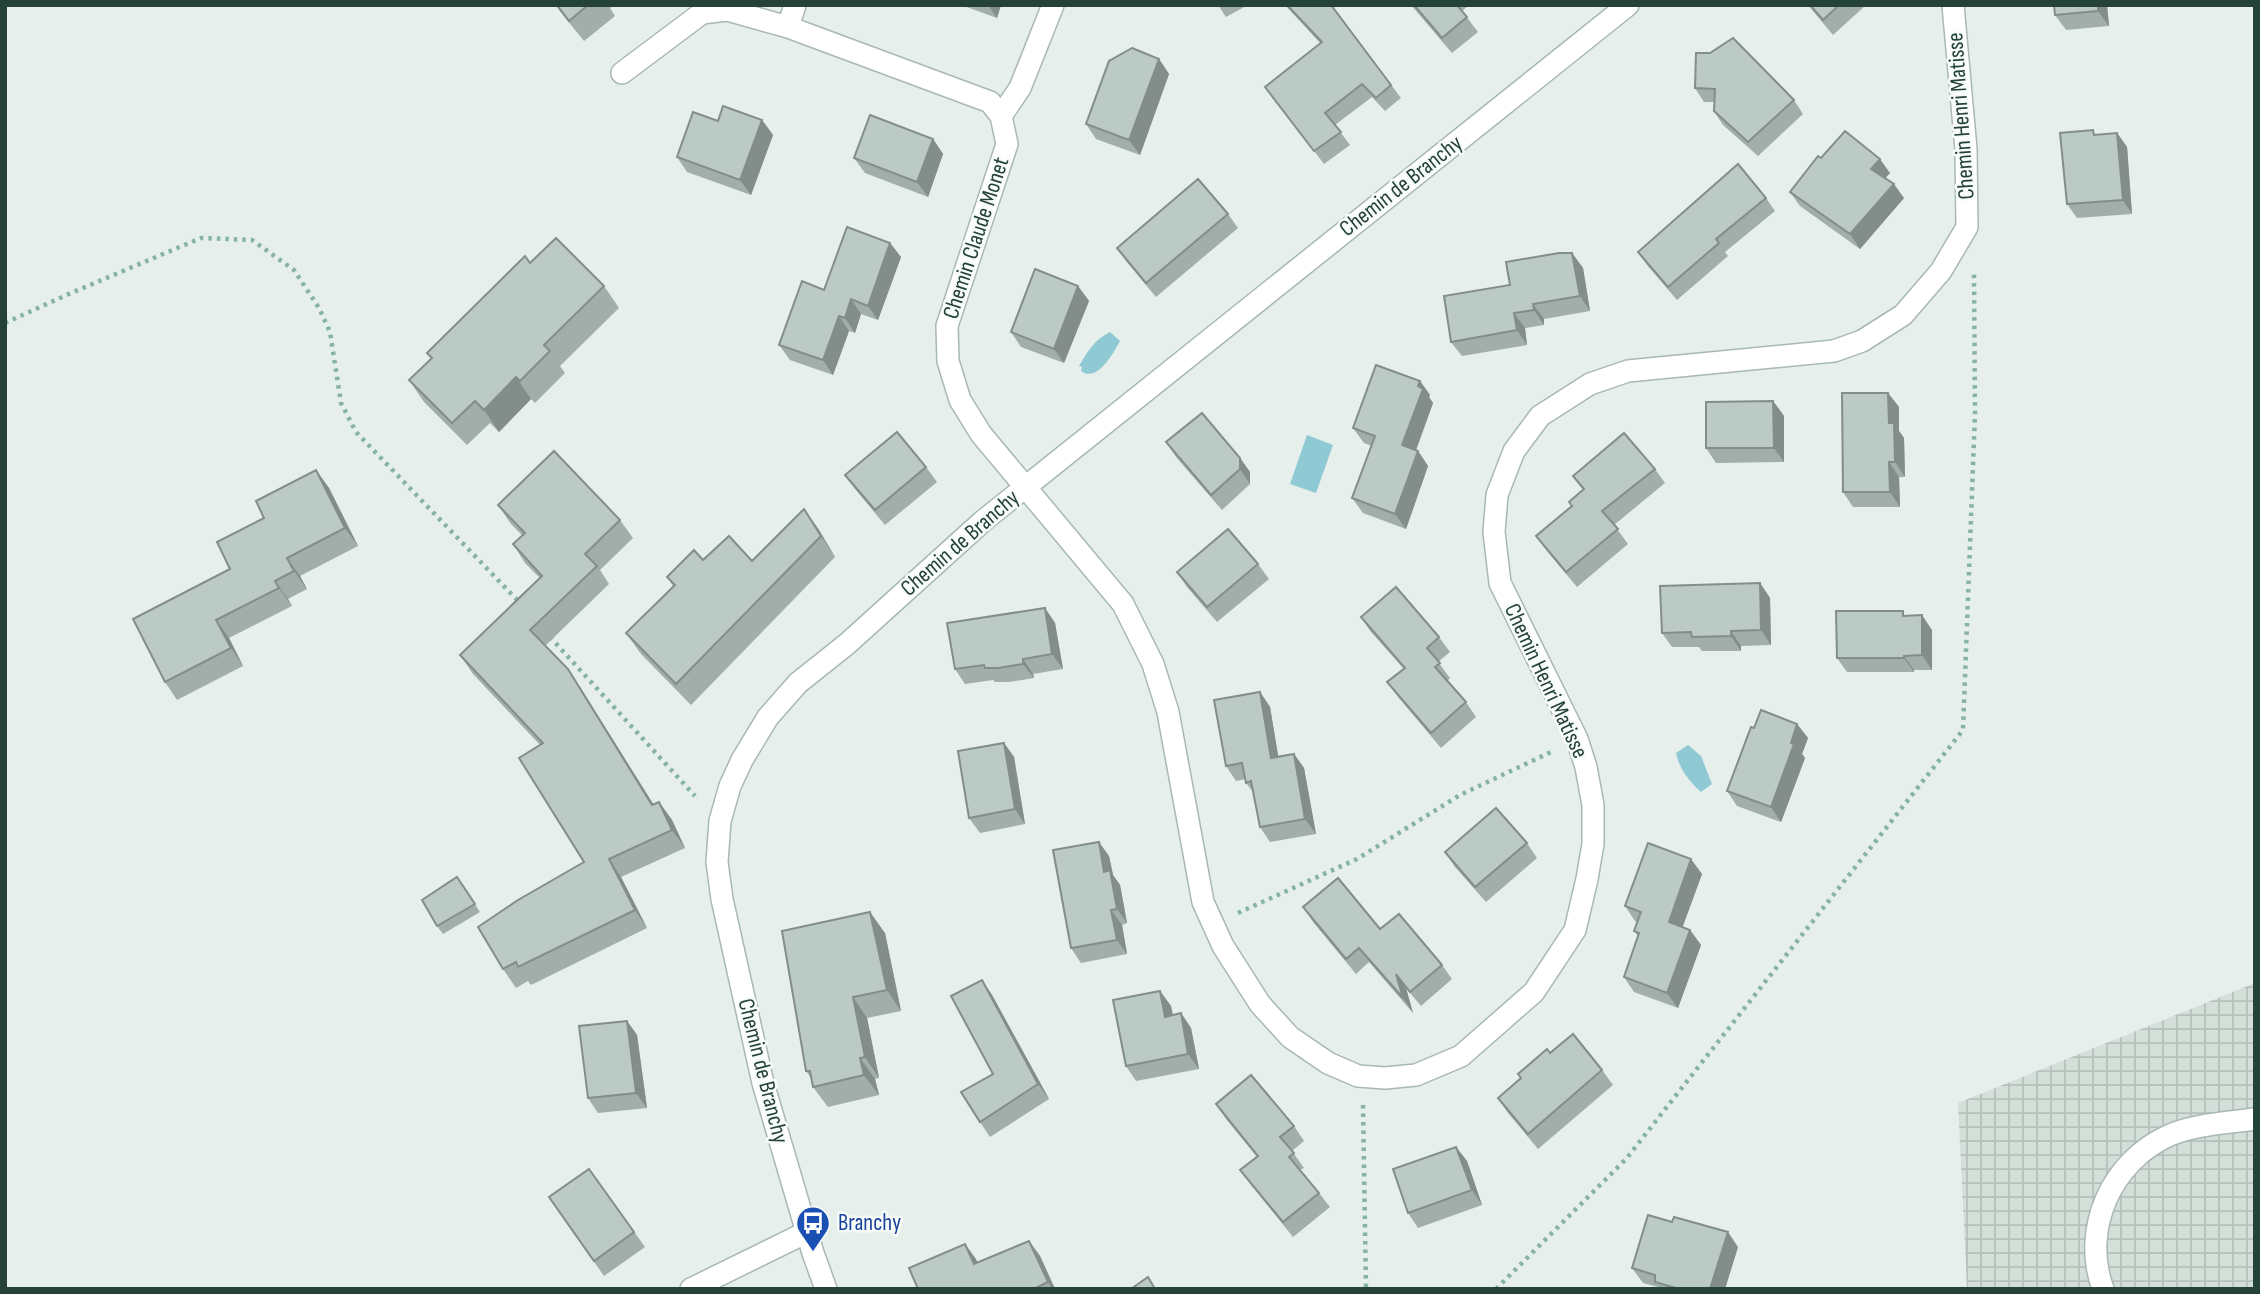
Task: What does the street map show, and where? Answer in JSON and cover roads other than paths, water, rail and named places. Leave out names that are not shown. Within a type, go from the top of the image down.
[{"type":"street","points":[[788,27],[795,5]]},
{"type":"street","points":[[622,73],[702,13],[727,10],[788,27],[990,102],[1001,116],[1020,88],[1053,5]]},
{"type":"street","name":"Chemin de Branchy","points":[[826,1289],[763,1083],[722,899],[717,862],[720,821],[730,786],[768,717],[798,683],[847,644],[983,521],[1628,5]]},
{"type":"street","name":"Chemin Henri Matisse","points":[[1026,486],[1122,604],[1153,664],[1168,712],[1203,902],[1223,946],[1260,1004],[1290,1037],[1328,1063],[1362,1076],[1385,1078],[1416,1075],[1461,1056],[1534,992],[1575,930],[1592,844],[1592,805],[1586,767],[1577,739],[1500,583],[1494,532],[1497,495],[1514,451],[1540,416],[1590,384],[1628,371],[1834,351],[1862,341],[1903,315],[1941,271],[1967,227],[1966,149],[1953,5]]},
{"type":"street","name":"Chemin Claude Monet","points":[[1001,116],[1007,144],[947,326],[948,361],[960,400],[981,435],[1026,486]]},
{"type":"street","points":[[2103,1289],[2098,1276],[2095,1250],[2098,1224],[2115,1180],[2149,1146],[2170,1135],[2192,1128],[2255,1118]]},
{"type":"street","points":[[691,1289],[807,1232]]},
{"type":"water","points":[[1110,332],[1120,341],[1109,359],[1093,373],[1081,371],[1082,367],[1079,366],[1089,351]]},
{"type":"water","points":[[1307,435],[1333,445],[1316,493],[1290,484]]},
{"type":"water","points":[[1688,745],[1701,756],[1712,784],[1701,792],[1685,774],[1676,753]]},
{"type":"place","name":"Branchy","points":[[813,1253]]}]
